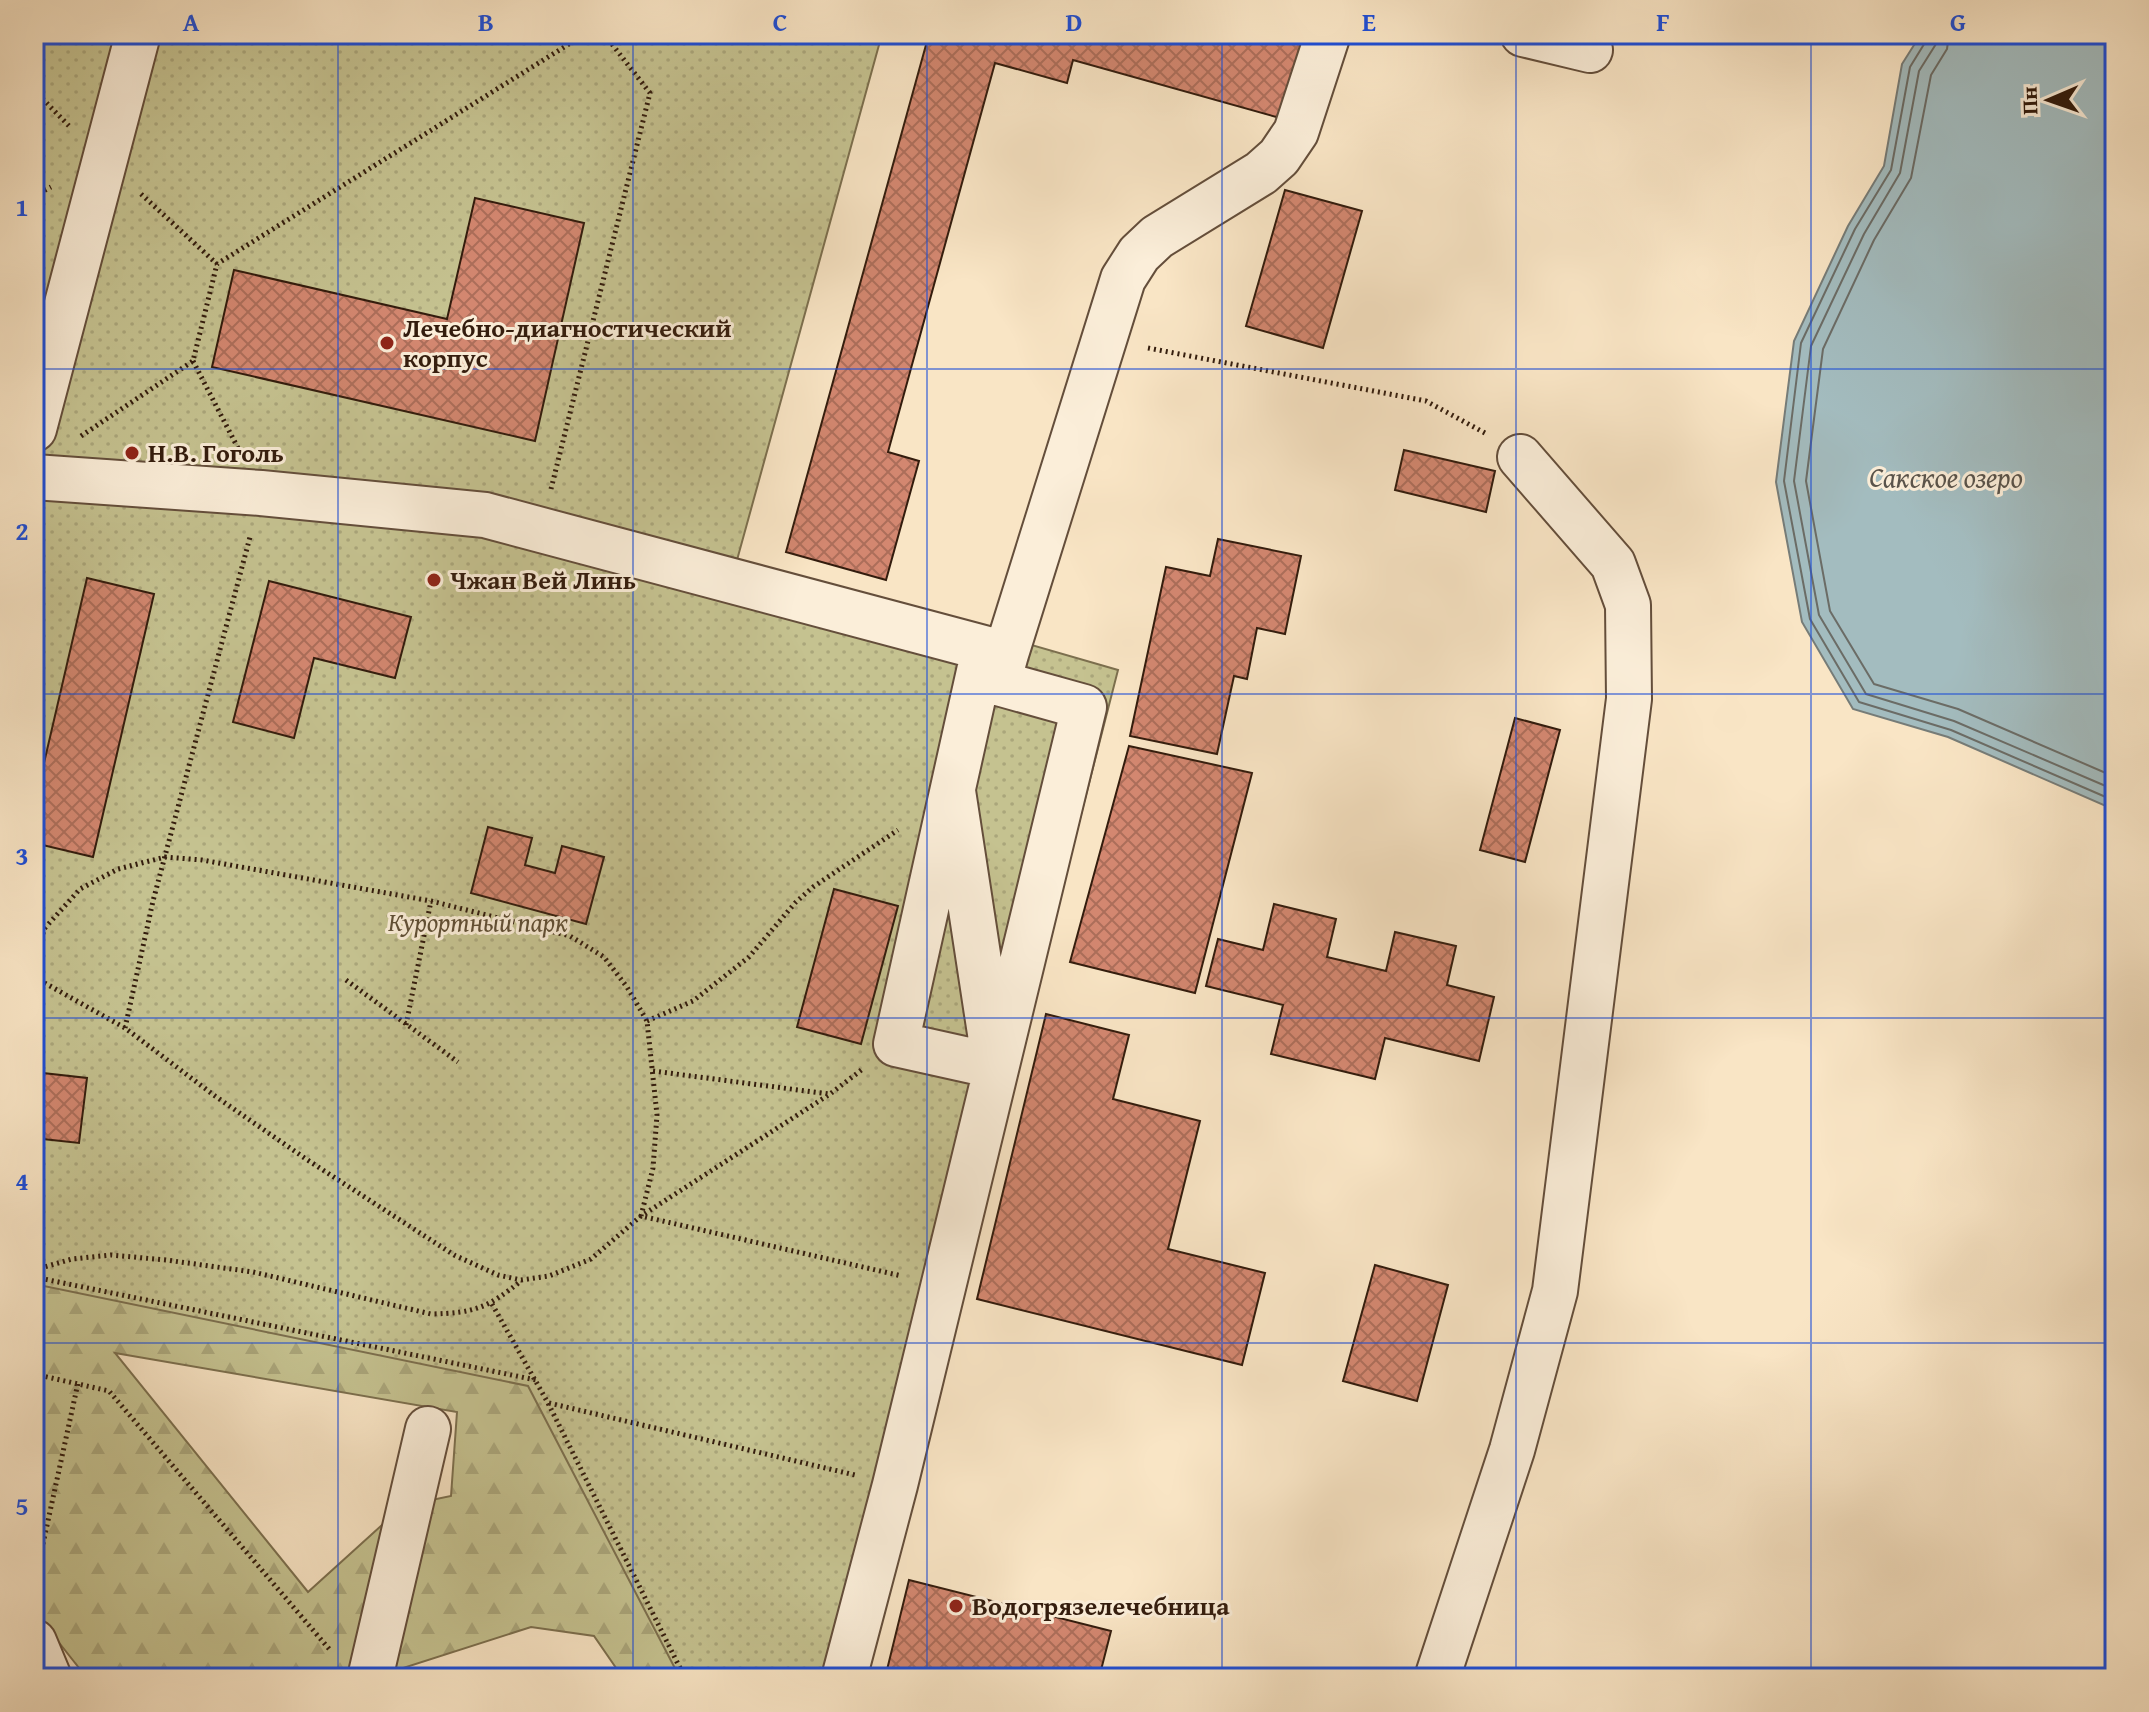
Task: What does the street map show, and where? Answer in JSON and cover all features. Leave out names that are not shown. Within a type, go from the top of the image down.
[{"type":"lane","points":[[54,435],[138,34]]},
{"type":"lane","points":[[995,1066],[896,1044],[953,791],[995,652],[1123,279],[1139,254],[1157,237],[1261,173],[1279,157],[1296,132],[1328,34]]},
{"type":"lane","points":[[1523,34],[1590,50]]},
{"type":"lane","points":[[1437,1678],[1512,1450],[1555,1291],[1629,699],[1628,605],[1613,564],[1520,457]]},
{"type":"lane","points":[[34,477],[261,493],[485,515],[995,652]]},
{"type":"lane","points":[[844,1678],[895,1485],[1084,707],[998,683],[995,652]]},
{"type":"lane","points":[[953,791],[995,1066]]},
{"type":"lane","points":[[370,1678],[428,1429]]},
{"type":"lane","points":[[34,1642],[49,1678]]},
{"type":"path","points":[[125,1028],[153,901],[261,493],[193,361],[217,264],[585,34]]},
{"type":"path","points":[[541,530],[650,93],[604,34]]},
{"type":"path","points":[[1104,339],[1426,401],[1467,421],[1520,457]]},
{"type":"path","points":[[54,435],[193,361]]},
{"type":"path","points":[[647,1021],[693,1001],[749,957],[795,903],[813,887],[867,853],[953,791]]},
{"type":"path","points":[[641,1216],[653,1168],[657,1115],[647,1021],[604,957],[570,936],[431,901],[202,860],[165,857],[118,869],[80,889],[44,929],[34,976],[125,1028],[306,1159],[454,1255],[498,1275],[521,1280],[549,1276],[591,1259],[641,1216],[830,1094],[896,1044]]},
{"type":"path","points":[[406,1025],[431,901]]},
{"type":"path","points":[[346,980],[458,1062]]},
{"type":"path","points":[[653,1071],[830,1094]]},
{"type":"path","points":[[641,1216],[942,1285]]},
{"type":"path","points":[[34,1270],[72,1259],[111,1255],[253,1272],[431,1314],[461,1313],[492,1304],[521,1280]]},
{"type":"path","points":[[34,1277],[536,1380]]},
{"type":"path","points":[[492,1304],[548,1403],[685,1678]]},
{"type":"path","points":[[34,1374],[109,1391],[334,1654]]},
{"type":"path","points":[[34,1585],[78,1383]]},
{"type":"path","points":[[548,1403],[895,1485]]},
{"type":"green space","name":"Курортный парк","points":[[34,34],[882,34],[737,560],[1118,670],[860,1678],[680,1678],[528,1386],[34,1284]]},
{"type":"green space","points":[[34,501],[787,1678],[623,1678],[594,1636],[531,1627],[372,1678],[87,1678],[34,1611]],"holes":[[[115,1353],[457,1412],[451,1496],[403,1506],[308,1592]]]},
{"type":"water","name":"Сакское озеро","points":[[1921,34],[2115,34],[2115,810],[1948,737],[1853,709],[1802,622],[1776,482],[1794,341],[1848,226],[1884,166],[1902,64]]},
{"type":"building","points":[[929,34],[1310,34],[1287,120],[1073,60],[1067,83],[995,63],[888,452],[919,461],[886,580],[786,552]]},
{"type":"building","points":[[1285,190],[1362,211],[1323,348],[1246,326]]},
{"type":"building","name":"Лечебно-диагностический корпус","points":[[475,198],[584,223],[535,441],[212,367],[234,270],[447,319]]},
{"type":"building","points":[[1404,450],[1495,471],[1486,512],[1395,490]]},
{"type":"building","points":[[1218,539],[1301,556],[1285,634],[1257,628],[1247,679],[1234,676],[1217,754],[1130,736],[1166,567],[1210,576]]},
{"type":"building","points":[[87,578],[154,594],[93,857],[34,843],[34,806]]},
{"type":"building","points":[[269,581],[411,617],[395,678],[314,658],[294,738],[233,722]]},
{"type":"building","points":[[1515,718],[1560,730],[1525,862],[1480,850]]},
{"type":"building","points":[[1129,746],[1252,773],[1195,993],[1070,962]]},
{"type":"building","points":[[488,827],[532,838],[525,865],[555,873],[562,846],[604,857],[586,924],[471,893]]},
{"type":"building","points":[[834,889],[898,906],[861,1044],[797,1027]]},
{"type":"building","points":[[1274,904],[1336,919],[1327,957],[1386,971],[1395,932],[1456,946],[1447,985],[1494,997],[1479,1061],[1385,1038],[1375,1079],[1271,1054],[1283,1005],[1206,986],[1218,939],[1263,950]]},
{"type":"building","points":[[1046,1014],[1129,1035],[1113,1099],[1200,1121],[1168,1249],[1265,1273],[1242,1365],[977,1299]]},
{"type":"building","points":[[34,1072],[87,1078],[79,1143],[34,1138]]},
{"type":"building","points":[[1375,1265],[1448,1285],[1417,1401],[1343,1381]]},
{"type":"building","name":"Водогрязелечебница","points":[[909,1580],[1111,1631],[1099,1678],[885,1678]]},
{"type":"place","name":"Лечебно-диагностический корпус","points":[[387,343]]},
{"type":"place","name":"Н.В. Гоголь","points":[[132,453]]},
{"type":"place","name":"Чжан Вей Линь","points":[[434,580]]},
{"type":"place","name":"Водогрязелечебница","points":[[956,1606]]}]
